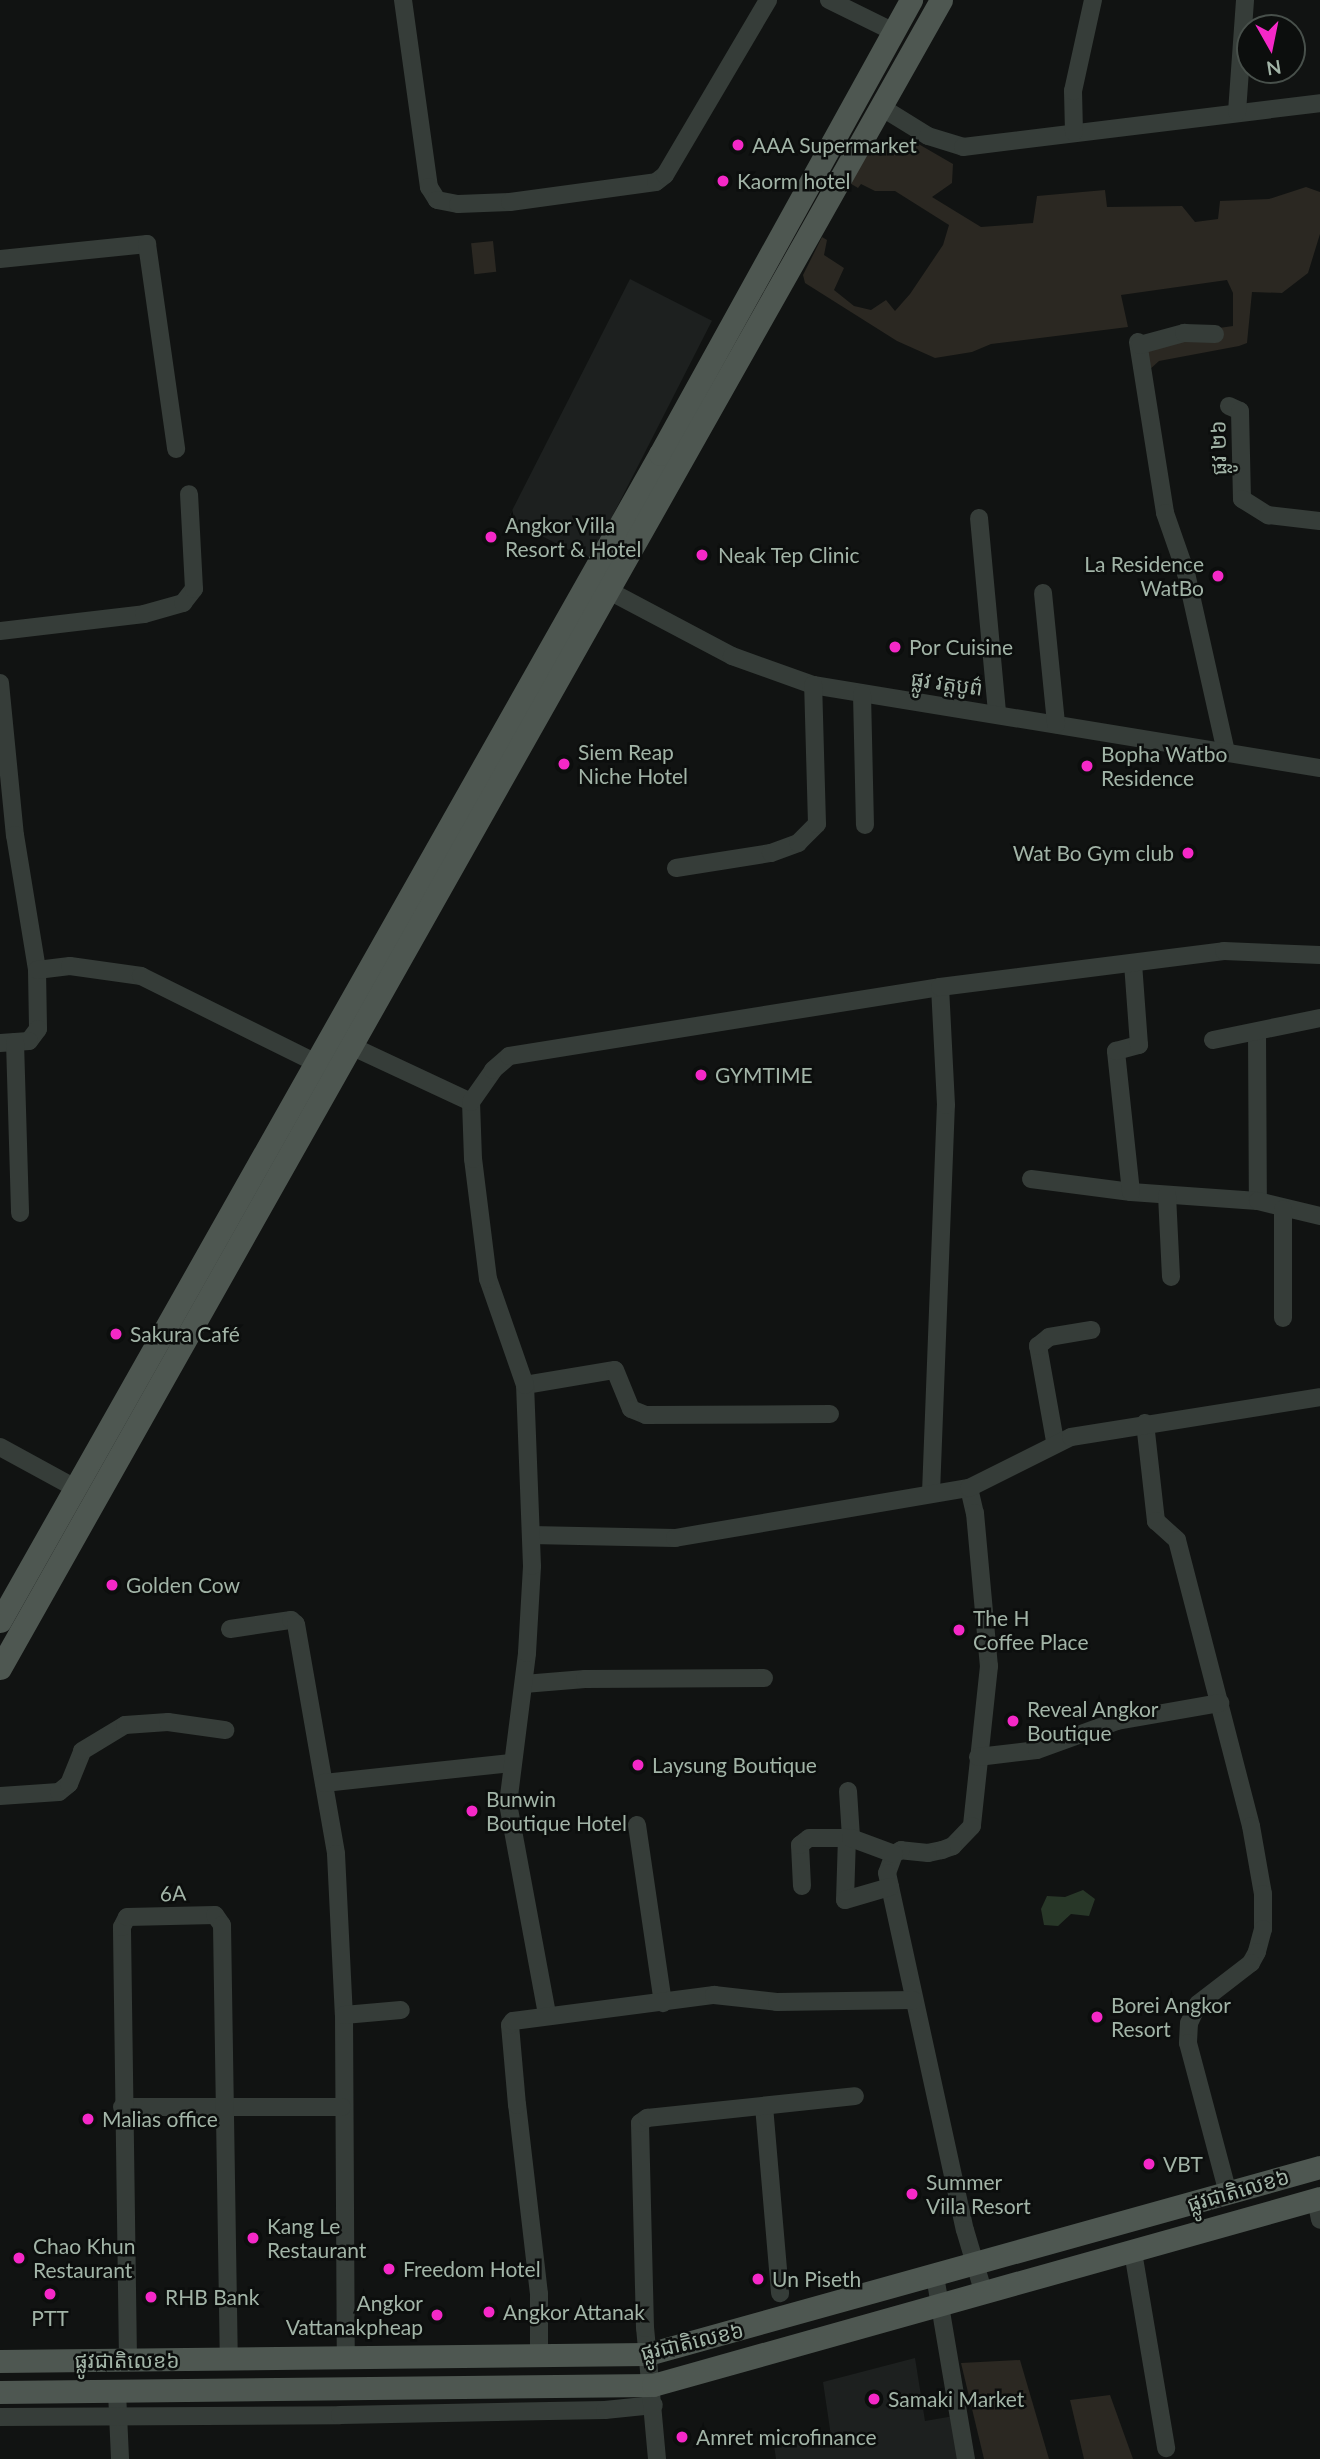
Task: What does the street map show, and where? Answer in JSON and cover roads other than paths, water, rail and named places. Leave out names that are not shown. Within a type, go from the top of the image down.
[{"type":"main road","points":[[0,1621],[326,1067],[351,1045],[911,0]]},
{"type":"main road","points":[[0,1668],[326,1067],[598,585],[881,107],[941,0]]},
{"type":"main road","name":"ផ្លូវជាតិលេខ៦","points":[[0,2361],[538,2358],[648,2354],[1320,2167]]},
{"type":"main road","name":"ផ្លូវជាតិលេខ៦","points":[[0,2392],[654,2395],[943,2305],[1133,2252],[1319,2206]]},
{"type":"street","points":[[403,0],[429,187],[437,200],[458,204],[510,202],[656,181],[665,175],[768,0]]},
{"type":"street","points":[[829,0],[894,32]]},
{"type":"street","points":[[1074,132],[1073,91],[1093,0]]},
{"type":"street","points":[[1237,112],[1245,0]]},
{"type":"street","points":[[881,107],[948,145],[976,146],[1320,103]]},
{"type":"street","points":[[0,259],[147,244],[176,449]]},
{"type":"street","points":[[1215,334],[1184,333],[1139,343],[1165,513],[1186,573],[1226,752]]},
{"type":"street","name":"ផ្លូវ ២៦","points":[[1229,406],[1240,411],[1241,499],[1268,515],[1320,521]]},
{"type":"street","points":[[0,631],[144,614],[183,603],[194,589],[189,494]]},
{"type":"street","points":[[979,518],[997,713]]},
{"type":"street","name":"ផ្លូវ វត្តបូព៌","points":[[598,585],[732,656],[813,685],[1320,768]]},
{"type":"street","points":[[1043,593],[1056,724]]},
{"type":"street","points":[[0,682],[7,835],[37,970],[37,1035],[7,1043],[20,1213]]},
{"type":"street","points":[[676,868],[771,853],[798,843],[817,824],[813,685]]},
{"type":"street","points":[[862,694],[865,825]]},
{"type":"street","points":[[547,2014],[511,1839],[508,1804],[524,1684],[531,1535],[525,1385],[488,1279],[473,1159],[471,1102],[509,1056],[940,987],[1224,951],[1320,955]]},
{"type":"street","points":[[1131,1192],[1116,1051],[1139,1045],[1133,964]]},
{"type":"street","points":[[37,970],[70,966],[141,976],[326,1067]]},
{"type":"street","points":[[931,1493],[946,1105],[940,987]]},
{"type":"street","points":[[1213,1040],[1320,1018]]},
{"type":"street","points":[[1256,1032],[1258,1201]]},
{"type":"street","points":[[351,1045],[471,1102]]},
{"type":"street","points":[[1031,1179],[1131,1192],[1258,1201],[1320,1216]]},
{"type":"street","points":[[1167,1195],[1171,1277]]},
{"type":"street","points":[[1283,1209],[1283,1318]]},
{"type":"street","points":[[1055,1441],[1038,1346],[1049,1337],[1091,1330]]},
{"type":"street","points":[[525,1385],[615,1370],[631,1409],[646,1415],[830,1414]]},
{"type":"street","points":[[531,1535],[675,1538],[968,1488],[1055,1441],[1145,1423],[1320,1397]]},
{"type":"street","points":[[1145,1423],[1156,1521],[1177,1540],[1256,1847],[1264,1911],[1262,1941],[1251,1963],[1198,2004],[1189,2024],[1188,2043],[1228,2193]]},
{"type":"street","points":[[0,1447],[77,1489]]},
{"type":"street","points":[[968,1488],[975,1513],[989,1666],[972,1826],[953,1846],[928,1853],[901,1850],[894,1854],[887,1873],[913,2000],[974,2265],[984,2294]]},
{"type":"street","points":[[230,1629],[291,1620],[301,1642],[336,1854],[344,2015],[342,2107],[346,2359]]},
{"type":"street","points":[[524,1684],[585,1679],[764,1678]]},
{"type":"street","points":[[978,1757],[1037,1750],[1066,1735],[1117,1721],[1220,1703]]},
{"type":"street","points":[[0,1796],[59,1793],[69,1784],[82,1751],[125,1725],[168,1722],[225,1730]]},
{"type":"street","points":[[324,1783],[512,1763]]},
{"type":"street","points":[[848,1791],[849,1838],[845,1899],[890,1886]]},
{"type":"street","points":[[637,1825],[663,2003]]},
{"type":"street","points":[[802,1886],[800,1845],[809,1838],[849,1838],[894,1854]]},
{"type":"street","name":"6A","points":[[128,2360],[121,2107],[124,1922],[127,1917],[215,1915],[222,1925],[229,2360]]},
{"type":"street","points":[[538,2358],[539,2294],[510,2025],[519,2018],[714,1995],[777,2002],[913,2000]]},
{"type":"street","points":[[344,2015],[401,2010]]},
{"type":"street","points":[[657,2459],[654,2395],[648,2354],[640,2123],[647,2118],[855,2096]]},
{"type":"street","points":[[764,2106],[780,2293]]},
{"type":"street","points":[[121,2107],[342,2107]]},
{"type":"street","points":[[1133,2252],[1166,2448]]},
{"type":"street","points":[[935,2276],[943,2305],[966,2459]]},
{"type":"street","points":[[117,2392],[120,2459]]},
{"type":"street","points":[[0,2417],[119,2418],[591,2411],[654,2395]]},
{"type":"place","name":"AAA Supermarket","points":[[738,145]]},
{"type":"place","name":"Kaorm hotel","points":[[723,181]]},
{"type":"place","name":"Angkor Villa Resort & Hotel","points":[[491,537]]},
{"type":"place","name":"Neak Tep Clinic","points":[[702,555]]},
{"type":"place","name":"La Residence WatBo","points":[[1218,576]]},
{"type":"place","name":"Por Cuisine","points":[[895,647]]},
{"type":"place","name":"Siem Reap Niche Hotel","points":[[564,764]]},
{"type":"place","name":"Bopha Watbo Residence","points":[[1087,766]]},
{"type":"place","name":"Wat Bo Gym club","points":[[1188,853]]},
{"type":"place","name":"GYMTIME","points":[[701,1075]]},
{"type":"place","name":"Sakura Café","points":[[116,1334]]},
{"type":"place","name":"Golden Cow","points":[[112,1585]]},
{"type":"place","name":"The H Coffee Place","points":[[959,1630]]},
{"type":"place","name":"Reveal Angkor Boutique","points":[[1013,1721]]},
{"type":"place","name":"Laysung Boutique","points":[[638,1765]]},
{"type":"place","name":"Bunwin Boutique Hotel","points":[[472,1811]]},
{"type":"place","name":"Borei Angkor Resort","points":[[1097,2017]]},
{"type":"place","name":"Malias office","points":[[88,2119]]},
{"type":"place","name":"VBT","points":[[1149,2164]]},
{"type":"place","name":"Summer Villa Resort","points":[[912,2194]]},
{"type":"place","name":"Kang Le Restaurant","points":[[253,2238]]},
{"type":"place","name":"Chao Khun Restaurant","points":[[19,2258]]},
{"type":"place","name":"Freedom Hotel","points":[[389,2269]]},
{"type":"place","name":"Un Piseth","points":[[758,2279]]},
{"type":"place","name":"PTT","points":[[50,2294]]},
{"type":"place","name":"RHB Bank","points":[[151,2297]]},
{"type":"place","name":"Angkor Attanak","points":[[489,2312]]},
{"type":"place","name":"Angkor Vattanakpheap","points":[[437,2315]]},
{"type":"place","name":"Samaki Market","points":[[874,2399]]},
{"type":"place","name":"Amret microfinance","points":[[682,2437]]}]
